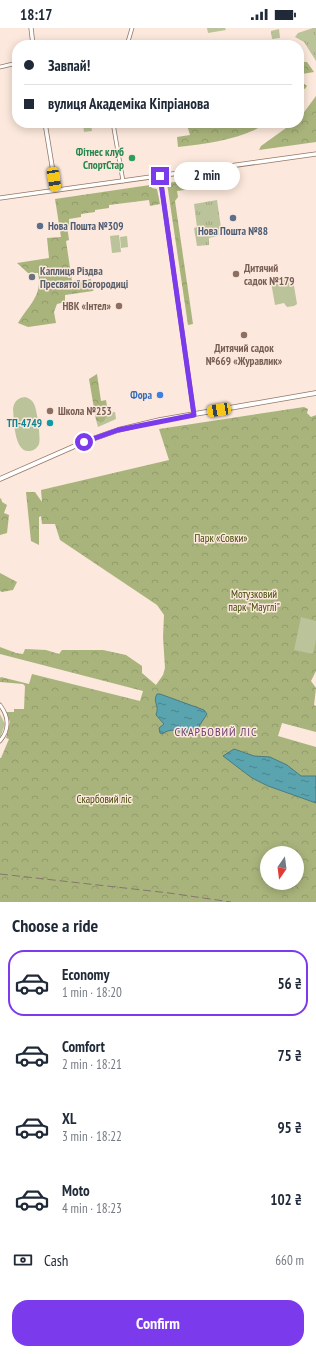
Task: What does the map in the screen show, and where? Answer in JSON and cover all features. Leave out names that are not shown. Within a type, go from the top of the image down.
[{"type":"main road","points":[[0,479],[110,432],[160,420],[316,393]]},
{"type":"street","points":[[31,28],[32,40]]},
{"type":"street","points":[[129,40],[132,28]]},
{"type":"street","points":[[0,66],[12,64]]},
{"type":"street","points":[[46,128],[56,190]]},
{"type":"street","points":[[114,128],[123,181]]},
{"type":"street","points":[[0,198],[316,154]]},
{"type":"street","points":[[160,176],[194,415]]},
{"type":"street","points":[[0,705],[5,712],[8,722],[7,728],[0,741]]},
{"type":"green space","points":[[207,28],[225,28],[226,30],[208,33]]},
{"type":"green space","points":[[316,28],[316,61],[304,40],[295,37],[298,33]]},
{"type":"green space","points":[[279,29],[280,38],[272,39],[271,31]]},
{"type":"green space","points":[[304,62],[307,62],[314,72],[304,74]]},
{"type":"green space","points":[[316,96],[316,142],[259,150],[261,146],[286,128],[304,128],[304,112]]},
{"type":"green space","points":[[84,128],[92,128],[92,131],[84,132]]},
{"type":"green space","points":[[188,128],[259,128],[224,140],[178,147],[177,137],[190,135]]},
{"type":"green space","points":[[227,175],[229,184],[177,191],[178,197],[175,201],[193,324],[188,325],[167,183]]},
{"type":"green space","points":[[150,185],[152,188],[157,189],[160,204],[150,206],[149,200],[109,205],[109,208],[95,210],[95,212],[81,214],[81,217],[69,219],[69,226],[67,226],[69,240],[66,241],[72,281],[91,279],[92,287],[94,288],[93,291],[65,295],[65,302],[57,304],[54,312],[56,323],[28,327],[18,323],[37,294],[39,281],[38,273],[28,273],[17,263],[49,258],[47,238],[61,237],[55,199]]},
{"type":"green space","points":[[217,200],[222,235],[209,238],[209,245],[197,246],[194,228],[197,227],[194,204]]},
{"type":"green space","points":[[119,235],[121,252],[112,253],[110,236]]},
{"type":"green space","points":[[127,236],[128,247],[121,248],[120,237]]},
{"type":"green space","points":[[291,278],[293,280],[297,304],[287,307],[284,303],[275,305],[271,282]]},
{"type":"green space","points":[[97,374],[101,401],[106,400],[108,413],[104,421],[100,423],[96,420],[89,379]]},
{"type":"green space","points":[[25,397],[30,399],[34,404],[39,430],[39,444],[31,451],[24,450],[20,446],[16,434],[13,409],[14,404],[18,399]]},
{"type":"green space","points":[[304,407],[308,409],[307,413],[311,417],[316,415],[316,671],[311,681],[316,688],[314,705],[316,706],[316,732],[282,723],[278,736],[316,747],[316,902],[0,902],[0,758],[9,739],[6,738],[10,722],[6,712],[14,712],[14,709],[24,709],[25,686],[23,684],[0,682],[0,678],[29,684],[32,674],[140,701],[143,691],[0,654],[0,647],[23,654],[25,649],[46,650],[59,654],[62,650],[103,650],[126,655],[142,666],[142,673],[156,685],[163,675],[165,668],[163,637],[164,615],[157,605],[60,540],[55,524],[42,524],[41,516],[39,517],[39,545],[31,541],[26,492],[35,492],[42,502],[41,490],[169,460],[159,429]]},
{"type":"green space","points":[[115,412],[116,419],[98,427],[96,420],[100,423],[108,413]]},
{"type":"green space","points":[[1,498],[2,502],[7,505],[4,513],[9,515],[7,533],[0,535],[0,499]]},
{"type":"green space","points":[[0,573],[17,582],[13,590],[0,591]]},
{"type":"green space","points":[[301,617],[316,621],[316,640],[313,654],[294,650]]},
{"type":"green space","points":[[0,714],[5,724],[0,738]]},
{"type":"water","points":[[157,694],[204,710],[207,714],[194,734],[174,730],[170,730],[162,734],[160,733],[159,728],[164,724],[156,715],[157,708],[155,700]]},
{"type":"water","points":[[234,749],[254,756],[270,757],[287,765],[301,776],[316,776],[316,803],[268,786],[252,778],[223,756]]},
{"type":"railway","points":[[0,874],[169,893],[231,902]]},
{"type":"place","name":"Фітнес клуб СпортСтар","points":[[132,158]]},
{"type":"place","name":"Нова Пошта №88","points":[[233,218]]},
{"type":"place","name":"Нова Пошта №309","points":[[40,226]]},
{"type":"place","name":"Дитячий садок №179","points":[[236,274]]},
{"type":"place","name":"Каплиця Різдва Пресвятої Богородиці","points":[[32,277]]},
{"type":"place","name":"НВК «Інтел»","points":[[119,306]]},
{"type":"place","name":"Дитячий садок №669 «Журавлик»","points":[[244,335]]},
{"type":"place","name":"Фора","points":[[160,395]]},
{"type":"place","name":"Школа №253","points":[[50,411]]},
{"type":"place","name":"ТП-4749","points":[[50,423]]},
{"type":"district","name":"СКАРБОВИЙ ЛІС","points":[[216,732]]},
{"type":"route","points":[[84,442],[118,430],[160,420],[194,415],[160,176]]},
{"type":"park label","name":"Парк «Совки»","points":[[221,538]]},
{"type":"park label","name":"Мотузковий парк \"Мауглі\"","points":[[254,600]]},
{"type":"park label","name":"Скарбовий ліс","points":[[104,799]]}]
